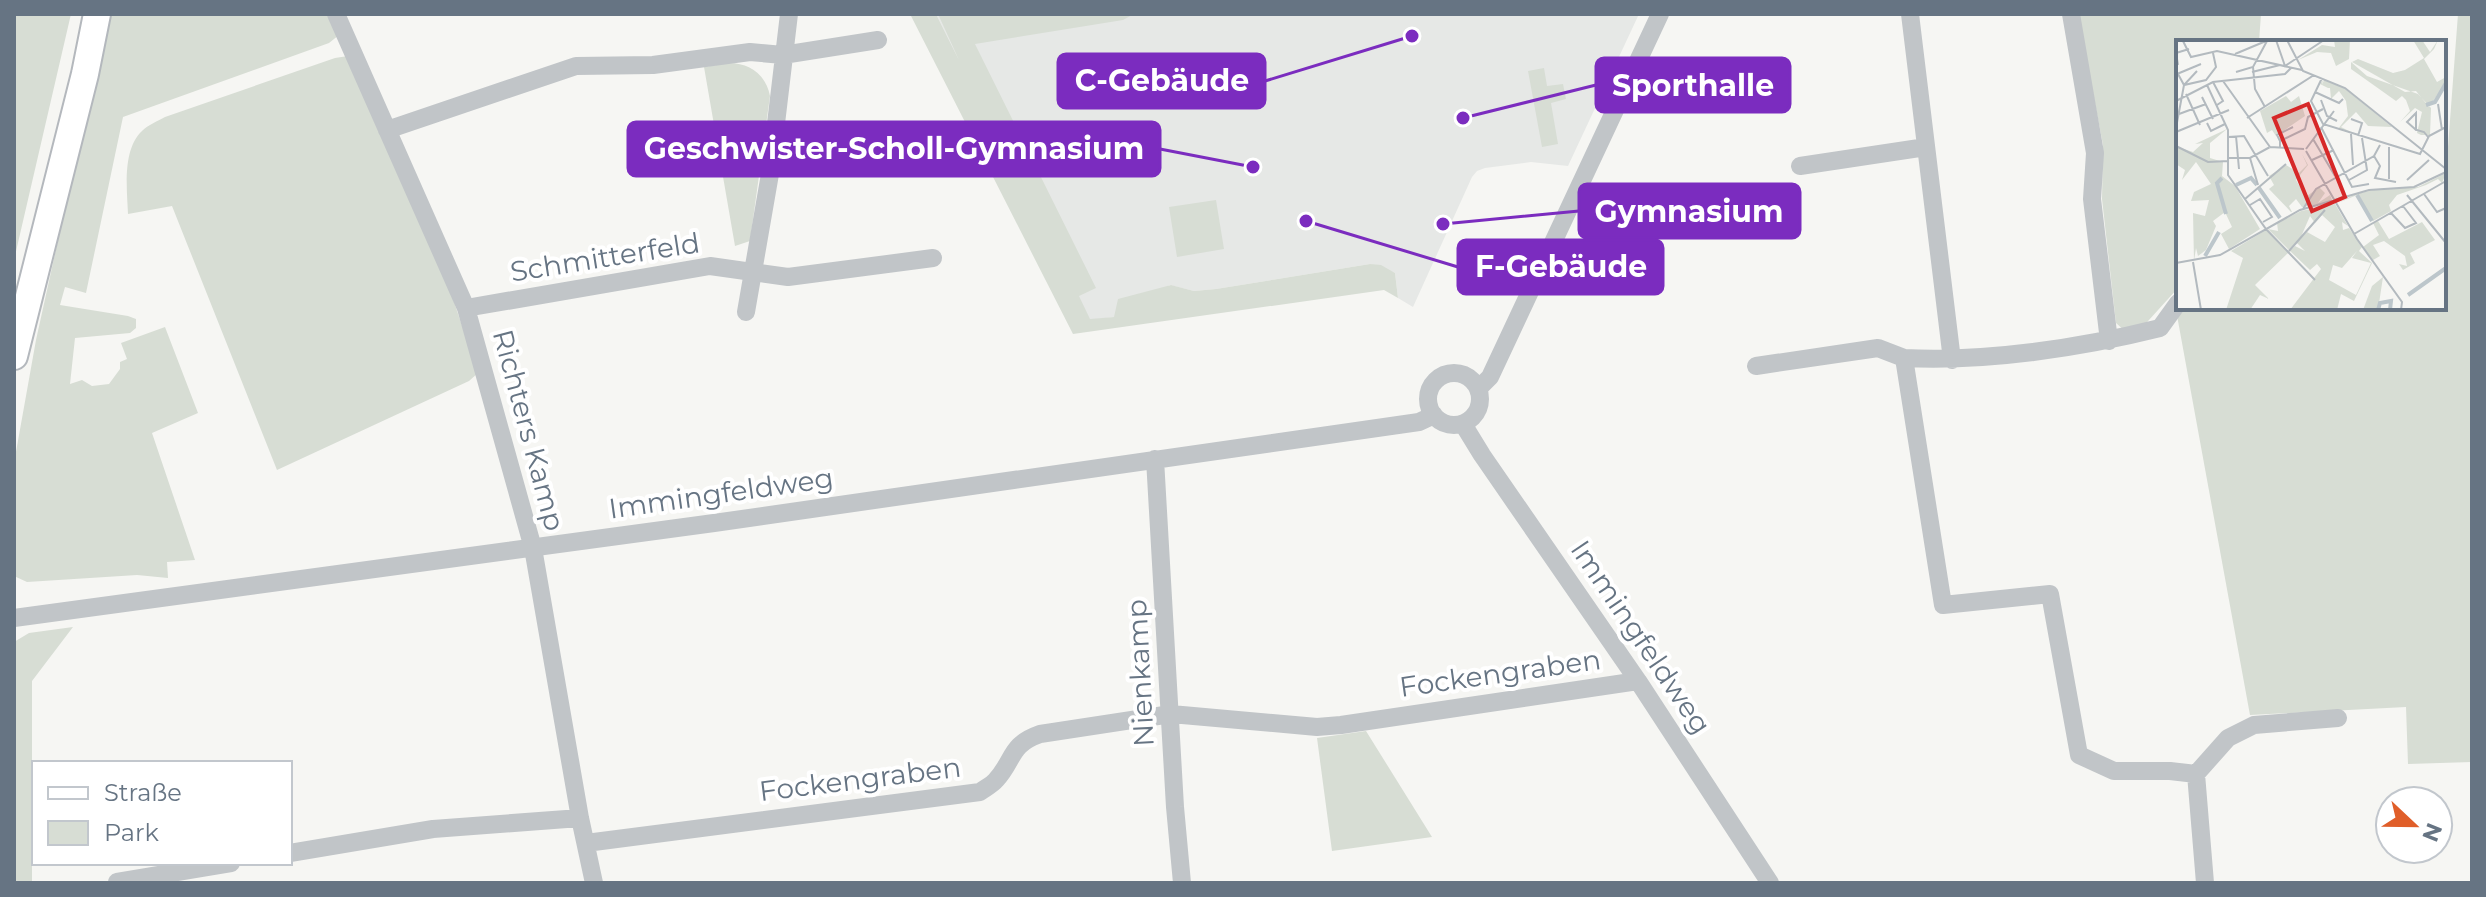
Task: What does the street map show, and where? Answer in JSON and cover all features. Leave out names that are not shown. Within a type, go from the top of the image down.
[{"type":"street","points":[[14,356],[85,74],[97,14]]},
{"type":"street","name":"Richters Kamp","points":[[336,14],[466,308],[533,548],[594,883]]},
{"type":"street","points":[[746,312],[770,174],[789,14]]},
{"type":"street","points":[[1478,389],[1490,377],[1660,14]]},
{"type":"street","points":[[1910,14],[1952,360]]},
{"type":"street","points":[[2071,14],[2095,153],[2092,199],[2109,341]]},
{"type":"street","points":[[387,130],[576,66],[653,65],[750,52],[783,55],[878,40]]},
{"type":"street","points":[[1800,166],[1926,147]]},
{"type":"street","name":"Schmitterfeld","points":[[466,308],[710,266],[788,277],[933,258]]},
{"type":"street","points":[[1756,366],[1878,348],[1904,358],[1952,360],[2109,341],[2160,328],[2176,306]]},
{"type":"street","points":[[1904,358],[1943,605],[2050,594],[2079,755],[2114,771],[2196,774]]},
{"type":"street","points":[[1459,373],[1474,382],[1478,389],[1480,406],[1471,420],[1463,424],[1447,425],[1434,415],[1428,402],[1435,382],[1442,376],[1459,373]]},
{"type":"street","name":"Immingfeldweg","points":[[14,618],[1419,422],[1434,415]]},
{"type":"street","name":"Immingfeldweg","points":[[1463,424],[1638,681],[1770,883]]},
{"type":"street","name":"Nienkamp","points":[[1155,459],[1182,883]]},
{"type":"street","name":"Fockengraben","points":[[586,843],[980,792],[995,782],[1013,752],[1026,739],[1040,734],[1171,714],[1317,727],[1341,725],[1638,681]]},
{"type":"street","points":[[2205,883],[2196,774],[2228,738],[2254,725],[2338,718]]},
{"type":"street","points":[[292,853],[433,829],[580,818]]},
{"type":"street","points":[[117,882],[219,865]]},
{"type":"shaded area","points":[[936,14],[1639,14],[1568,166],[1531,162],[1477,171],[1413,307],[1398,298],[1395,273],[1370,264],[1216,289],[1194,291],[1170,285],[1114,317],[1090,320]]},
{"type":"green space","points":[[14,14],[71,14],[14,260]]},
{"type":"green space","points":[[108,14],[330,14],[339,35],[329,43],[123,117],[86,293],[65,287],[60,305],[128,316],[136,319],[136,328],[130,333],[75,338],[70,384],[82,380],[92,386],[109,384],[120,369],[120,362],[127,359],[121,343],[165,327],[198,413],[152,433],[195,560],[167,562],[168,578],[137,575],[27,582],[14,576],[14,463],[36,340]]},
{"type":"green space","points":[[910,14],[936,14],[959,60],[938,14],[1134,14],[1123,20],[975,44],[1096,288],[1079,296],[1090,319],[1114,317],[1118,299],[1171,285],[1194,291],[1216,289],[1370,264],[1381,265],[1395,273],[1398,298],[1384,290],[1073,334]]},
{"type":"green space","points":[[2078,14],[2261,14],[2259,40],[2176,40],[2176,290],[2139,331],[2126,332],[2116,323],[2102,199],[2103,145]]},
{"type":"green space","points":[[2458,14],[2472,14],[2472,762],[2408,764],[2406,707],[2250,715],[2176,310],[2446,310],[2446,173]]},
{"type":"green space","points":[[348,56],[453,299],[478,373],[469,381],[277,470],[172,206],[128,214],[129,159],[131,148],[142,131],[165,117]]},
{"type":"green space","points":[[729,63],[744,65],[761,76],[770,96],[750,241],[735,246],[704,67]]},
{"type":"green space","points":[[1544,68],[1547,86],[1563,84],[1566,99],[1551,103],[1558,144],[1542,147],[1528,71]]},
{"type":"green space","points":[[1216,200],[1224,249],[1177,257],[1169,207]]},
{"type":"green space","points":[[73,627],[32,681],[32,883],[14,883],[14,642],[29,633]]},
{"type":"green space","points":[[1366,731],[1432,837],[1332,851],[1317,738]]},
{"type":"place","name":"C-Gebäude","points":[[1412,36]]},
{"type":"place","name":"Sporthalle","points":[[1463,118]]},
{"type":"place","name":"Geschwister-Scholl-Gymnasium","points":[[1253,167]]},
{"type":"place","name":"F-Gebäude","points":[[1306,221]]},
{"type":"place","name":"Gymnasium","points":[[1443,224]]}]
